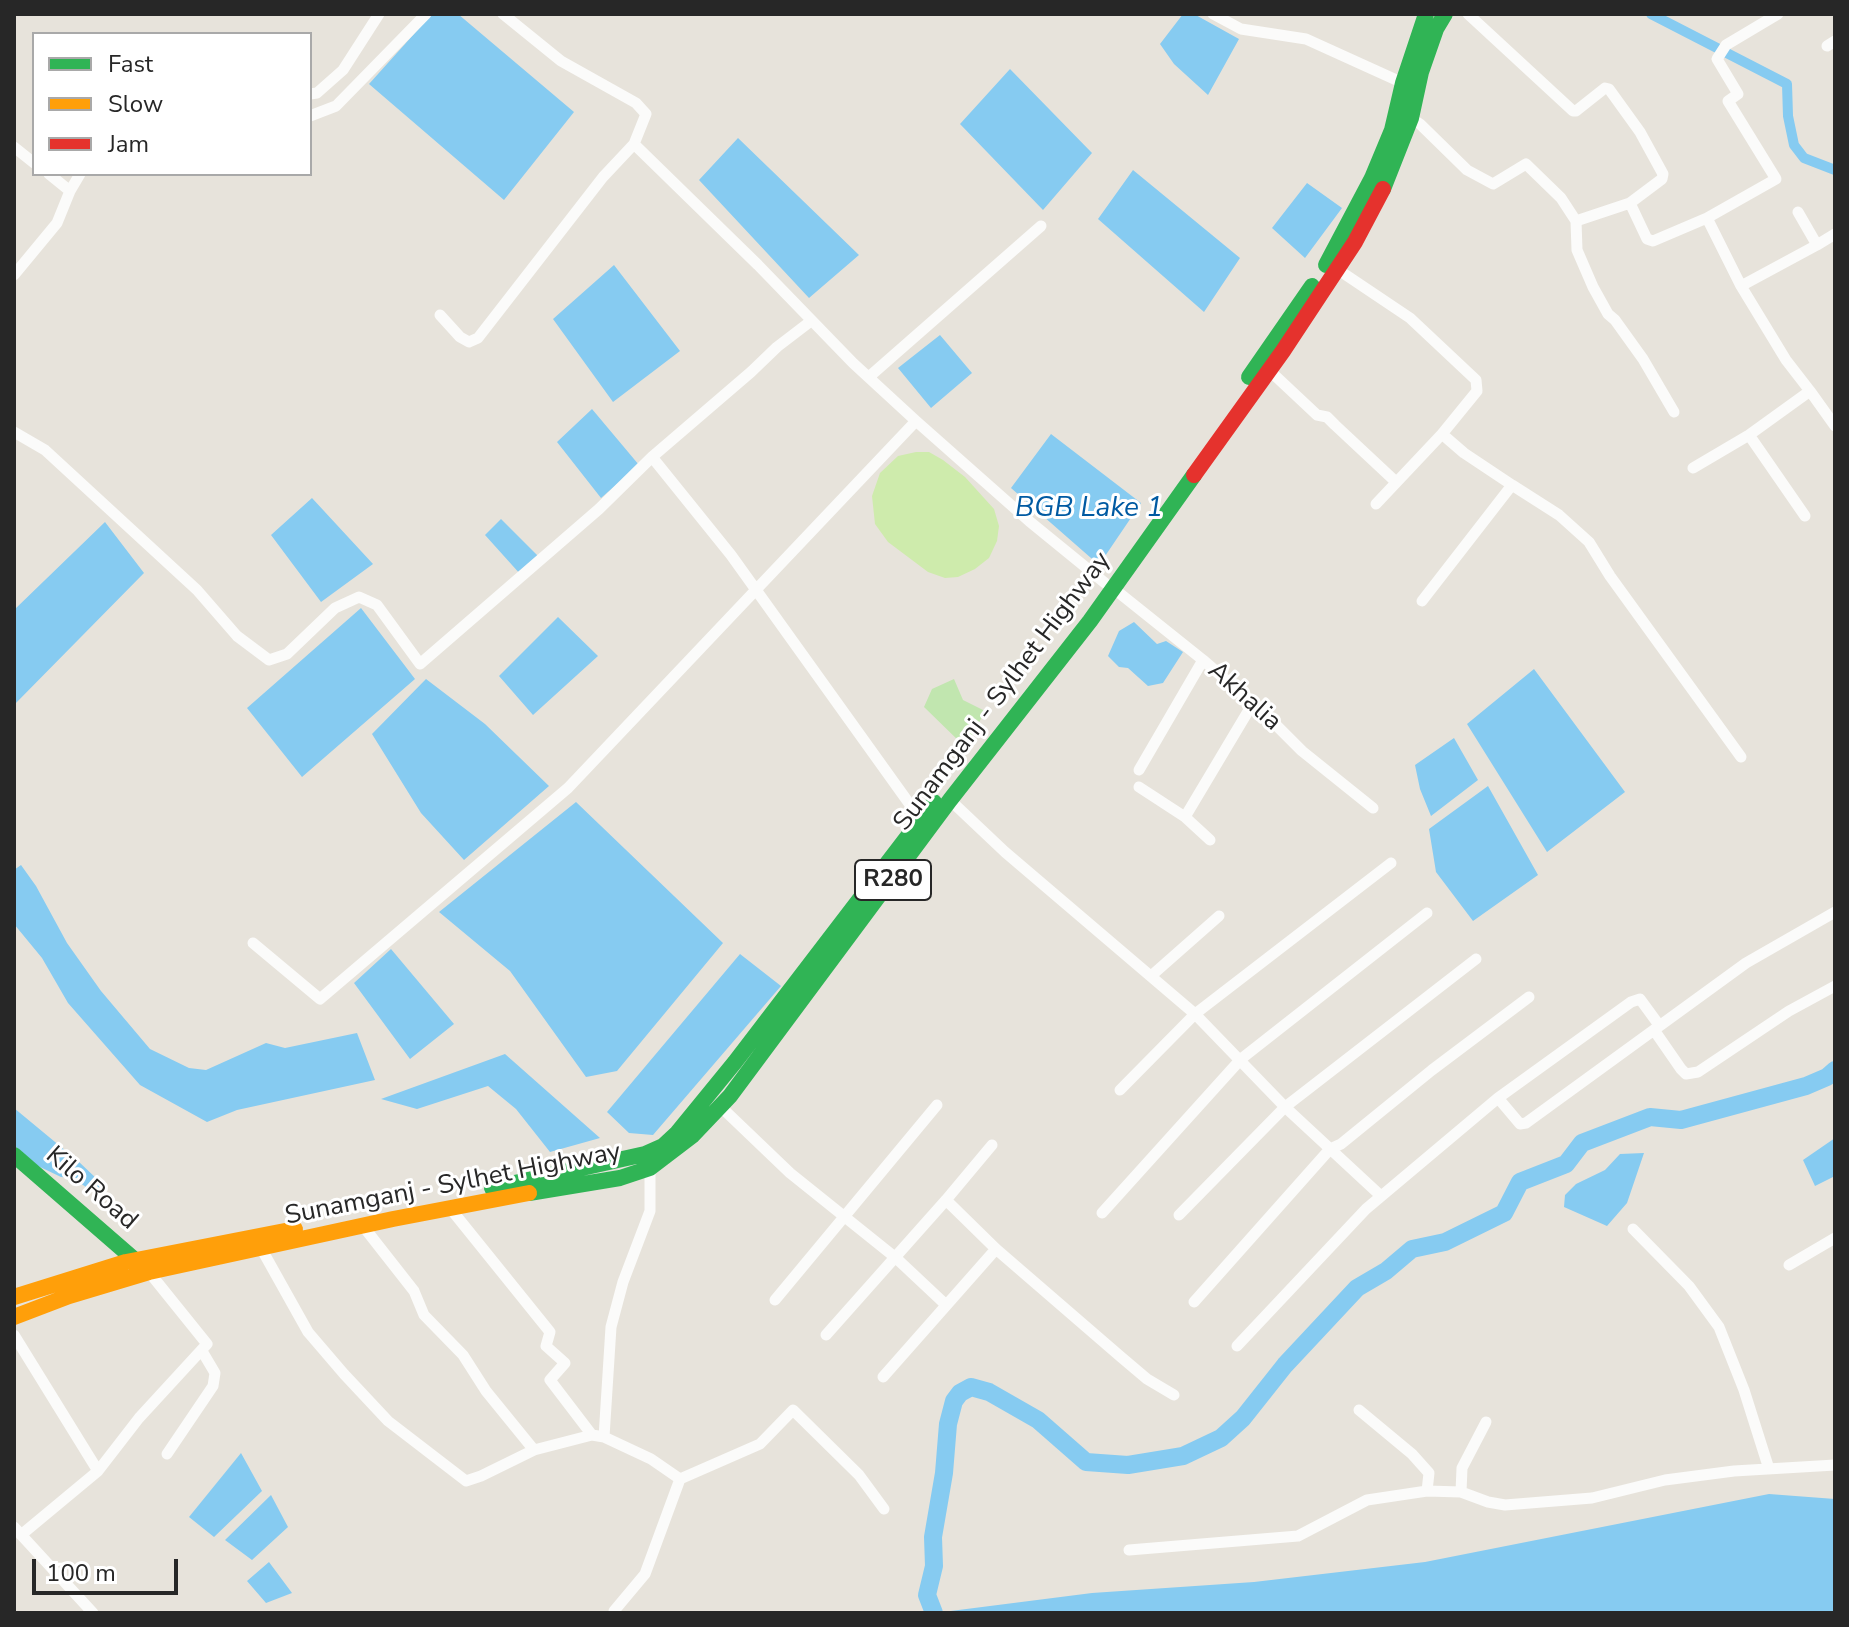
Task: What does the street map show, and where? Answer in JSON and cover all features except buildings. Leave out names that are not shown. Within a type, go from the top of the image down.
[{"type":"main road","name":"Sunamganj - Sylhet Highway","points":[[14,1297],[131,1262],[449,1197],[645,1154],[663,1146],[735,1062],[921,820],[1109,586],[1329,261],[1372,178],[1392,130],[1403,83],[1426,14]]},
{"type":"main road","name":"Sunamganj - Sylhet Highway","points":[[14,1317],[69,1296],[149,1272],[450,1208],[620,1178],[650,1168],[692,1136],[720,1106],[891,882],[1269,370],[1337,269],[1384,187],[1411,118],[1421,72],[1436,29],[1445,14]]},
{"type":"main road","name":"Kilo Road","points":[[14,1155],[131,1262]]},
{"type":"main road","name":"Kilo Road","points":[[14,1164],[131,1262]]},
{"type":"street","points":[[312,94],[317,93],[343,70],[379,14]]},
{"type":"street","points":[[312,115],[336,106],[426,14]]},
{"type":"street","points":[[440,315],[460,337],[469,342],[478,338],[593,189],[634,144],[646,114],[636,103],[561,61],[503,14]]},
{"type":"street","points":[[1213,14],[1241,29],[1306,39],[1403,83]]},
{"type":"street","points":[[1468,14],[1573,111],[1609,89],[1640,132],[1663,174],[1662,179],[1630,203],[1576,221]]},
{"type":"street","points":[[1630,203],[1647,239],[1653,241],[1707,218],[1776,179],[1728,101],[1738,94],[1717,59],[1726,45],[1778,14]]},
{"type":"street","points":[[1411,118],[1467,170],[1493,184],[1526,164],[1561,198],[1576,221],[1577,250],[1593,287],[1608,314],[1643,359],[1674,412]]},
{"type":"street","name":"Akhalia","points":[[634,144],[916,421],[1029,521],[1203,660],[1323,769],[1373,808]]},
{"type":"street","points":[[14,147],[32,161]]},
{"type":"street","points":[[51,176],[70,191]]},
{"type":"street","points":[[14,275],[57,223],[79,176]]},
{"type":"street","points":[[1798,212],[1817,245]]},
{"type":"street","points":[[1707,218],[1741,286],[1786,360],[1835,426]]},
{"type":"street","points":[[870,376],[1041,226]]},
{"type":"street","points":[[1741,286],[1835,234]]},
{"type":"street","points":[[1337,269],[1410,318],[1476,380],[1477,391],[1442,434],[1376,504]]},
{"type":"street","points":[[14,432],[45,450],[197,590],[237,636],[269,660],[287,654],[335,608],[359,597],[377,605],[420,664],[599,509],[652,457],[777,347],[811,321]]},
{"type":"street","points":[[1269,370],[1317,415],[1327,417],[1396,482]]},
{"type":"street","points":[[1693,468],[1749,435],[1810,391]]},
{"type":"street","points":[[253,943],[320,999],[568,788],[916,421]]},
{"type":"street","points":[[1442,434],[1464,453],[1559,515],[1589,542],[1610,576],[1741,757]]},
{"type":"street","points":[[1749,435],[1805,516]]},
{"type":"street","points":[[652,457],[755,588],[921,820]]},
{"type":"street","points":[[1422,601],[1512,485]]},
{"type":"street","points":[[1139,770],[1203,660]]},
{"type":"street","points":[[1185,817],[1253,703]]},
{"type":"street","points":[[1139,787],[1185,817],[1210,840]]},
{"type":"street","points":[[950,800],[1005,852],[1195,1014],[1285,1107],[1381,1196]]},
{"type":"street","points":[[1120,1090],[1195,1014],[1391,863]]},
{"type":"street","points":[[1498,1098],[1520,1124],[1526,1123],[1746,963],[1835,912]]},
{"type":"street","points":[[1102,1213],[1241,1059],[1427,913]]},
{"type":"street","points":[[1151,976],[1219,916]]},
{"type":"street","points":[[1179,1215],[1285,1107],[1476,959]]},
{"type":"street","points":[[1237,1346],[1312,1264],[1381,1196],[1498,1098],[1631,1002],[1640,999],[1686,1074],[1698,1072],[1789,1011],[1835,986]]},
{"type":"street","points":[[1194,1302],[1330,1149],[1341,1144],[1529,997]]},
{"type":"street","points":[[775,1300],[937,1105]]},
{"type":"street","points":[[720,1106],[790,1173],[896,1258],[945,1304]]},
{"type":"street","points":[[826,1335],[992,1145]]},
{"type":"street","points":[[598,1436],[611,1327],[623,1282],[650,1211],[650,1168]]},
{"type":"street","points":[[946,1200],[996,1249],[1147,1379],[1174,1395]]},
{"type":"street","points":[[450,1208],[550,1332],[546,1346],[565,1363],[550,1380],[598,1436],[651,1459],[680,1479]]},
{"type":"street","points":[[363,1226],[414,1291],[424,1315],[463,1355],[486,1391],[534,1450]]},
{"type":"street","points":[[1633,1229],[1689,1286],[1719,1327],[1744,1390],[1769,1469]]},
{"type":"street","points":[[1789,1265],[1835,1238]]},
{"type":"street","points":[[261,1248],[308,1332],[388,1421],[466,1481],[534,1450],[598,1436]]},
{"type":"street","points":[[883,1377],[996,1249]]},
{"type":"street","points":[[93,1613],[18,1531],[98,1471],[139,1418],[207,1344],[149,1272]]},
{"type":"street","points":[[14,1335],[98,1471]]},
{"type":"street","points":[[167,1454],[213,1386],[215,1373],[202,1351]]},
{"type":"street","points":[[614,1611],[645,1574],[680,1479],[760,1444],[793,1410],[859,1475],[884,1509]]},
{"type":"street","points":[[1359,1410],[1412,1454],[1429,1473],[1427,1491]]},
{"type":"street","points":[[1461,1492],[1462,1468],[1486,1422]]},
{"type":"street","points":[[1129,1550],[1298,1536],[1367,1500],[1427,1491],[1461,1492],[1505,1505],[1592,1498],[1665,1480],[1835,1465]]},
{"type":"green space","points":[[929,452],[943,460],[965,477],[994,509],[999,526],[997,541],[989,558],[958,577],[945,578],[928,572],[888,542],[875,524],[872,496],[880,473],[898,456]]},
{"type":"green space","points":[[954,679],[963,700],[985,711],[972,736],[963,745],[924,707],[932,689]]},
{"type":"water","points":[[432,14],[458,14],[574,112],[504,200],[369,84]]},
{"type":"water","points":[[1183,14],[1194,14],[1239,39],[1208,95],[1174,64],[1160,44]]},
{"type":"water","points":[[1010,69],[1092,153],[1043,210],[960,124]]},
{"type":"water","points":[[738,138],[859,255],[809,298],[699,180]]},
{"type":"water","points":[[1133,170],[1240,258],[1204,312],[1098,219]]},
{"type":"water","points":[[1307,183],[1342,208],[1305,258],[1272,228]]},
{"type":"water","points":[[614,265],[680,351],[613,402],[553,319]]},
{"type":"water","points":[[940,335],[972,373],[931,408],[898,368]]},
{"type":"water","points":[[592,409],[639,465],[601,498],[557,442]]},
{"type":"water","name":"BGB Lake 1","points":[[1051,434],[1141,503],[1099,565],[1011,488]]},
{"type":"water","points":[[312,498],[373,564],[321,602],[271,535]]},
{"type":"water","points":[[501,519],[539,557],[521,575],[485,535]]},
{"type":"water","points":[[105,522],[144,573],[14,705],[14,610]]},
{"type":"water","points":[[361,608],[415,679],[302,777],[247,708]]},
{"type":"water","points":[[558,617],[598,656],[533,715],[499,676]]},
{"type":"water","points":[[1134,622],[1157,644],[1166,641],[1183,652],[1163,683],[1148,686],[1108,656],[1119,631]]},
{"type":"water","points":[[1534,669],[1625,792],[1547,852],[1467,724]]},
{"type":"water","points":[[426,679],[485,724],[549,786],[464,860],[421,813],[372,734]]},
{"type":"water","points":[[1454,738],[1478,780],[1431,816],[1420,789],[1415,765]]},
{"type":"water","points":[[1488,786],[1538,875],[1473,921],[1436,872],[1429,829]]},
{"type":"water","points":[[576,802],[723,943],[617,1071],[586,1077],[510,971],[439,912]]},
{"type":"water","points":[[21,865],[67,943],[101,991],[150,1049],[189,1068],[206,1070],[266,1043],[285,1048],[357,1033],[375,1080],[237,1110],[207,1122],[140,1085],[68,1003],[42,958],[14,924],[14,870]]},
{"type":"water","points":[[391,949],[454,1024],[410,1059],[354,983]]},
{"type":"water","points":[[740,954],[781,986],[653,1135],[629,1133],[607,1112]]},
{"type":"water","points":[[505,1054],[600,1138],[550,1152],[516,1109],[488,1086],[417,1109],[381,1099]]},
{"type":"water","points":[[14,1108],[98,1180],[100,1191],[93,1192],[73,1178],[61,1177],[38,1166],[14,1145]]},
{"type":"water","points":[[1835,1138],[1835,1176],[1815,1186],[1803,1160]]},
{"type":"water","points":[[1644,1153],[1627,1203],[1607,1226],[1564,1207],[1565,1195],[1576,1184],[1605,1170],[1620,1154]]},
{"type":"water","points":[[241,1453],[262,1491],[214,1537],[189,1517]]},
{"type":"water","points":[[1769,1494],[1835,1499],[1835,1613],[935,1613],[1092,1593],[1254,1582],[1425,1562]]},
{"type":"water","points":[[271,1495],[288,1527],[252,1560],[225,1540]]},
{"type":"water","points":[[269,1562],[292,1593],[266,1603],[247,1581]]},
{"type":"waterway","points":[[1651,14],[1787,84],[1788,116],[1794,145],[1804,158],[1835,170]]},
{"type":"waterway","points":[[934,1613],[927,1595],[934,1566],[933,1537],[944,1473],[948,1424],[954,1401],[960,1393],[971,1387],[989,1392],[1038,1420],[1086,1462],[1128,1465],[1183,1456],[1221,1438],[1243,1418],[1285,1365],[1357,1288],[1386,1271],[1412,1249],[1445,1242],[1504,1213],[1520,1182],[1566,1164],[1582,1143],[1650,1117],[1681,1120],[1806,1086],[1835,1070]]},
{"type":"traffic: fast","points":[[1326,265],[1372,178],[1392,130],[1403,83],[1426,14]]},
{"type":"traffic: fast","points":[[1383,189],[1411,118],[1421,72],[1436,29],[1445,14]]},
{"type":"traffic: fast","points":[[1249,377],[1312,286]]},
{"type":"traffic: fast","points":[[529,1193],[620,1178],[650,1168],[692,1136],[730,1096],[950,800],[1090,621],[1194,475]]},
{"type":"traffic: fast","points":[[492,1188],[645,1154],[663,1146],[735,1062],[934,802]]},
{"type":"traffic: fast","points":[[14,1155],[136,1261]]},
{"type":"traffic: slow","points":[[14,1317],[69,1296],[149,1272],[529,1193]]},
{"type":"traffic: slow","points":[[14,1297],[126,1262],[295,1229]]},
{"type":"traffic: jam","points":[[1194,475],[1283,351],[1355,242],[1383,189]]}]
